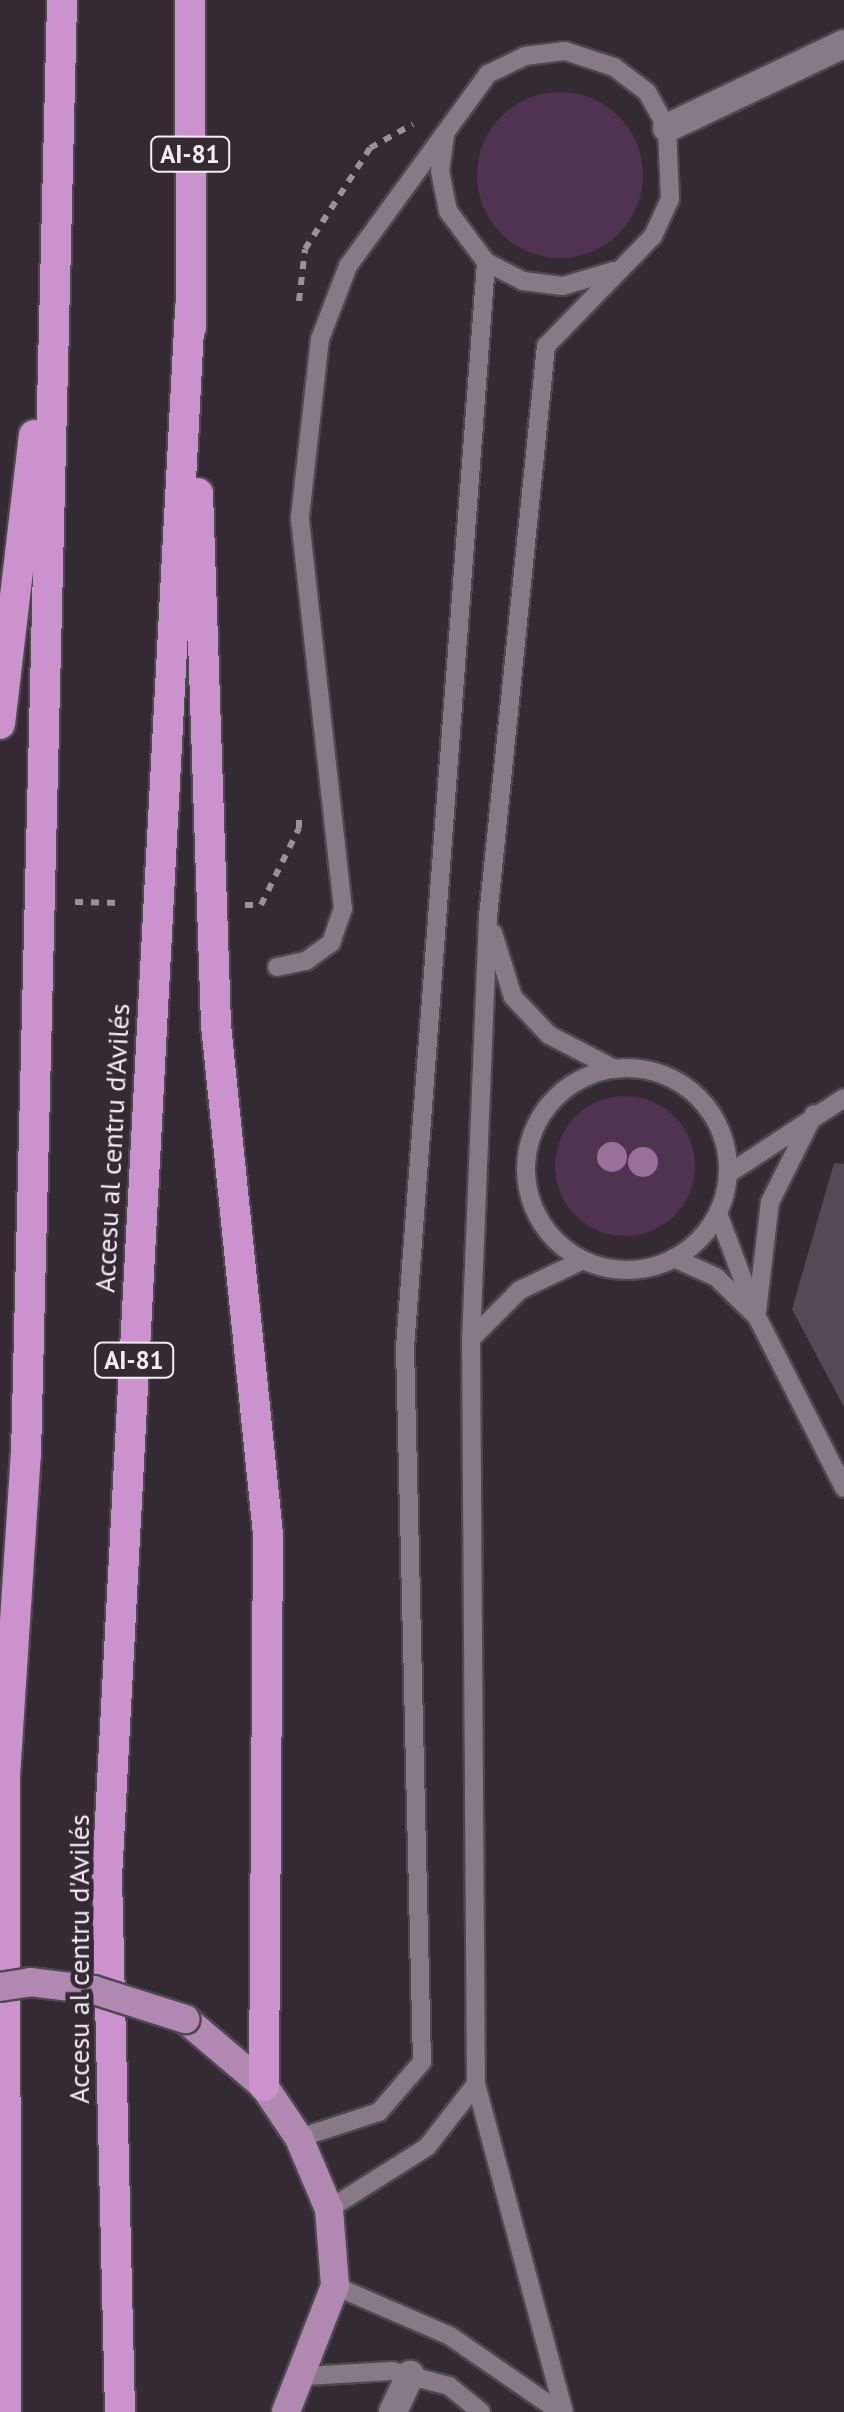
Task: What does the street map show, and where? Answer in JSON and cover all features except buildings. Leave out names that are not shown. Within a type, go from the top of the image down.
[{"type":"highway","points":[[6,2412],[5,1796],[26,1455],[62,0]]},
{"type":"highway","name":"AI-81","points":[[190,0],[190,308]]},
{"type":"highway","points":[[0,724],[55,248]]},
{"type":"highway","points":[[190,308],[216,1026],[268,1534],[264,2086]]},
{"type":"highway","name":"Accesu al centru d'Avilés","points":[[120,2412],[107,1878],[190,308]]},
{"type":"main road","points":[[0,1987],[30,1982],[94,1990],[185,2019],[264,2086],[299,2138],[328,2209],[335,2286],[306,2376],[286,2412]]},
{"type":"street","points":[[667,128],[844,44]]},
{"type":"street","points":[[393,2412],[410,2375]]},
{"type":"lane","points":[[277,968],[306,961],[331,944],[343,909],[300,517],[320,339],[348,266],[488,74],[525,56],[566,52],[614,67],[646,92],[667,128],[670,200],[654,236],[546,346],[488,917],[471,1339],[476,2084],[562,2412]]},
{"type":"lane","points":[[446,131],[440,171],[448,211],[486,262],[522,281],[563,286],[624,265]]},
{"type":"lane","points":[[299,2138],[378,2112],[422,2062],[405,1348],[486,262]]},
{"type":"lane","points":[[471,1339],[520,1290],[579,1262],[640,1270],[674,1258],[719,1216],[731,1172],[704,1104],[656,1071],[616,1069],[549,1036],[513,996],[488,917]]},
{"type":"lane","points":[[579,1262],[537,1214],[525,1180],[526,1142],[555,1098],[616,1069]]},
{"type":"lane","points":[[731,1172],[814,1114],[844,1098]]},
{"type":"lane","points":[[757,1317],[770,1202],[814,1114]]},
{"type":"lane","points":[[719,1216],[757,1317],[844,1488]]},
{"type":"lane","points":[[674,1258],[716,1277],[757,1317]]},
{"type":"lane","points":[[328,2209],[427,2146],[476,2084]]},
{"type":"lane","points":[[335,2286],[450,2336],[562,2412]]},
{"type":"lane","points":[[306,2376],[410,2375],[450,2386],[481,2412]]},
{"type":"path","points":[[298,306],[305,249],[370,148],[432,113]]},
{"type":"path","points":[[222,904],[261,905],[299,828],[298,809]]},
{"type":"path","points":[[66,902],[144,903]]},
{"type":"shaded area","points":[[560,92],[592,98],[619,116],[637,143],[643,175],[637,207],[619,234],[592,252],[560,258],[528,252],[501,234],[483,207],[477,175],[483,143],[501,116],[528,98]]},
{"type":"shaded area","points":[[625,1096],[652,1101],[675,1116],[690,1139],[695,1166],[690,1193],[675,1216],[652,1231],[625,1236],[598,1231],[575,1216],[560,1193],[555,1166],[560,1139],[575,1116],[598,1101]]}]
